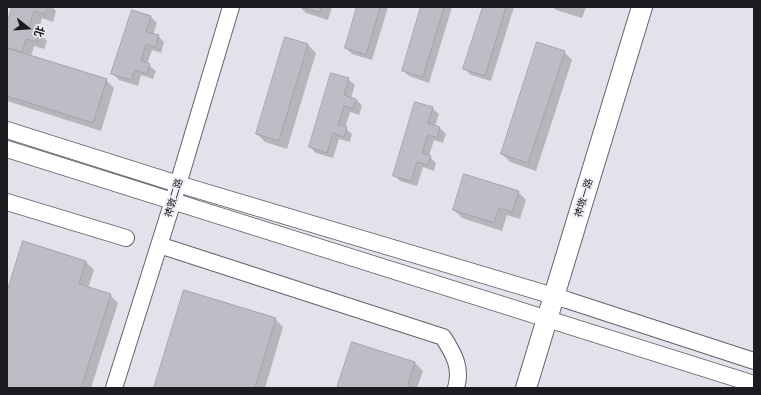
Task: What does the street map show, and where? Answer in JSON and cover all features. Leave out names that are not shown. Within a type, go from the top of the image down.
[{"type":"main road","name":"神墩一路","points":[[561,298],[642,7]]},
{"type":"main road","name":"神墩一路","points":[[526,388],[554,321],[656,7]]},
{"type":"main road","name":"神墩一路","points":[[541,388],[554,321]]},
{"type":"street","name":"神敦二路","points":[[114,388],[173,201],[231,7]]},
{"type":"street","points":[[7,130],[178,184],[561,298],[754,361]]},
{"type":"street","points":[[7,149],[754,384]]},
{"type":"street","points":[[7,202],[126,238]]},
{"type":"street","points":[[159,245],[443,337],[455,355],[459,379],[456,388]]},
{"type":"building","points":[[12,7],[47,7],[45,14],[34,11],[29,28],[40,32],[36,42],[26,39],[22,52],[7,48],[7,24]]},
{"type":"building","points":[[302,7],[321,7],[320,12]]},
{"type":"building","points":[[357,7],[380,7],[366,55],[345,48]]},
{"type":"building","points":[[421,7],[444,7],[423,77],[402,71]]},
{"type":"building","points":[[483,7],[506,7],[485,76],[463,69]]},
{"type":"building","points":[[132,10],[151,16],[146,32],[159,35],[155,48],[146,44],[141,61],[150,64],[147,74],[135,70],[131,80],[111,74]]},
{"type":"building","points":[[285,37],[308,44],[279,141],[256,134]]},
{"type":"building","points":[[537,42],[565,51],[528,163],[501,154]]},
{"type":"building","points":[[7,48],[107,79],[93,123],[7,96]]},
{"type":"building","points":[[331,73],[349,78],[344,95],[356,99],[353,109],[344,106],[338,125],[347,127],[344,137],[333,133],[327,153],[309,147]]},
{"type":"building","points":[[415,102],[433,107],[428,123],[440,127],[437,138],[428,135],[422,153],[431,156],[428,165],[417,162],[411,181],[393,176]]},
{"type":"building","points":[[464,174],[519,191],[512,212],[499,208],[494,223],[453,210]]},
{"type":"building","points":[[23,241],[86,261],[79,284],[111,294],[81,388],[7,388],[7,292]]},
{"type":"building","points":[[184,290],[276,318],[255,388],[154,388]]},
{"type":"building","points":[[352,342],[415,362],[408,385],[416,388],[337,388]]}]
